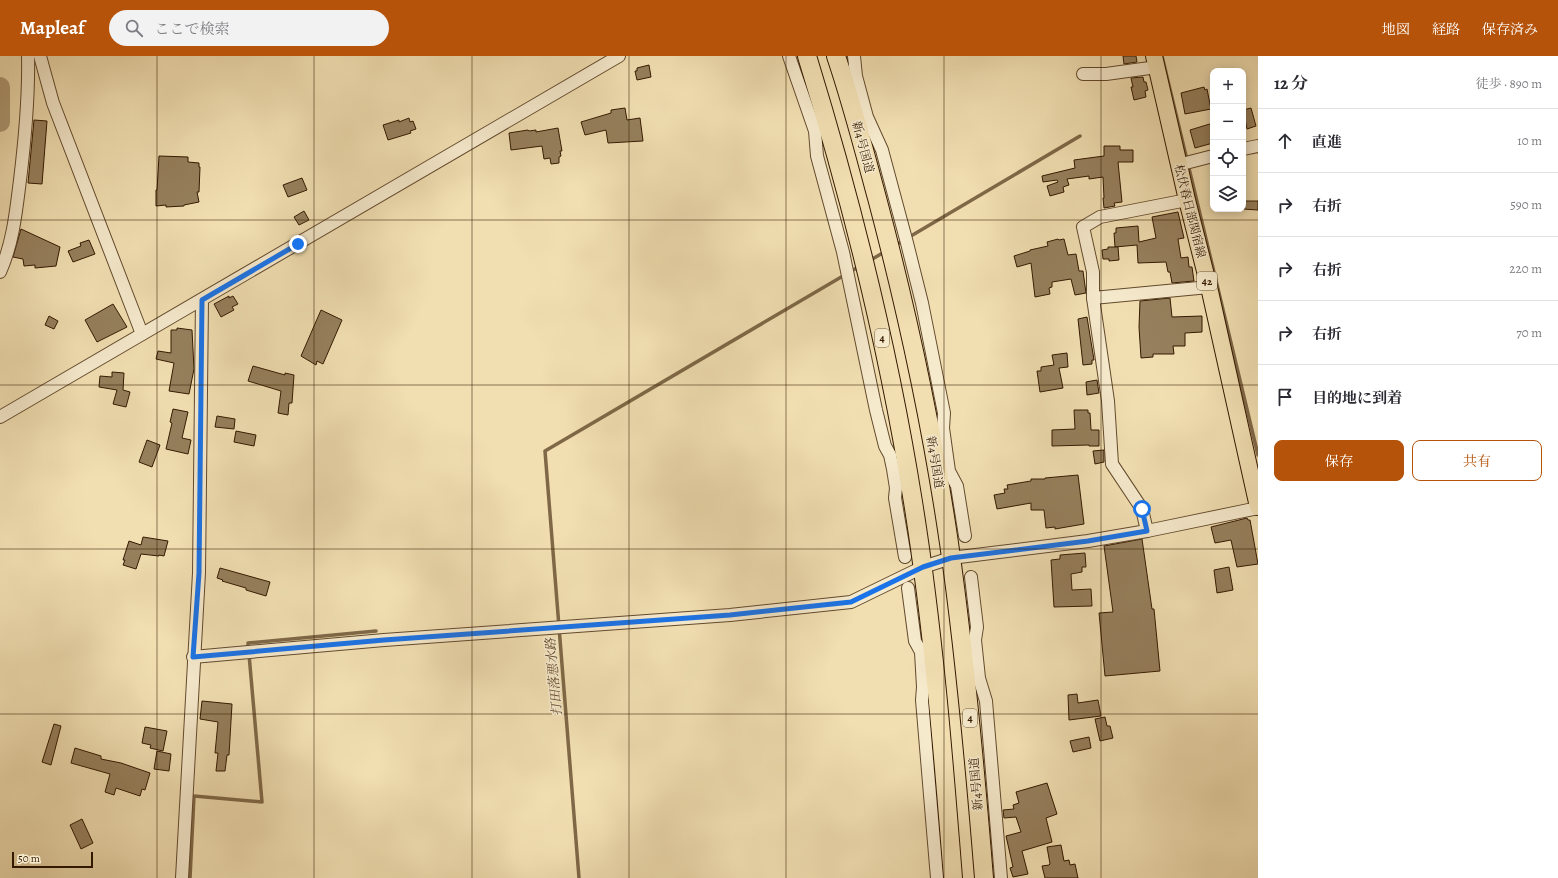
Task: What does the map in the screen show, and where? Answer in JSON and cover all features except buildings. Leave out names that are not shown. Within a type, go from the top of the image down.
[{"type":"highway","name":"4","points":[[807,56],[817,115],[876,314],[900,468],[923,567],[928,666],[953,878]]},
{"type":"highway","name":"新4号国道","points":[[836,56],[856,98],[909,331],[940,454],[951,558],[970,660],[974,762],[984,878]]},
{"type":"main road","name":"松伏春日部関宿線","points":[[1155,62],[1186,200],[1209,287],[1258,507]]},
{"type":"street","points":[[0,272],[6,260],[16,220],[24,154],[29,82],[28,56]]},
{"type":"street","points":[[40,56],[53,103],[142,334]]},
{"type":"street","points":[[0,417],[202,300],[599,61],[619,56]]},
{"type":"street","points":[[789,56],[817,115]]},
{"type":"street","points":[[854,56],[856,98]]},
{"type":"street","points":[[1083,74],[1106,74],[1155,62]]},
{"type":"street","points":[[1246,148],[1258,146]]},
{"type":"street","points":[[1178,165],[1210,157]]},
{"type":"street","points":[[1147,531],[1142,509],[1112,464],[1108,401],[1093,298],[1093,272],[1082,227],[1100,217],[1186,200]]},
{"type":"street","points":[[1093,298],[1209,287]]},
{"type":"street","points":[[182,878],[193,657],[199,573],[202,300]]},
{"type":"street","points":[[940,454],[957,486],[964,536]]},
{"type":"street","points":[[900,468],[895,498],[905,557]]},
{"type":"street","points":[[193,657],[384,640],[730,615],[851,602],[923,567],[951,558],[1088,541],[1147,531],[1258,507]]},
{"type":"street","points":[[971,576],[977,628],[970,660],[979,678],[986,701],[1001,878]]},
{"type":"street","points":[[908,588],[915,641],[928,666],[923,687],[922,700],[937,878]]},
{"type":"waterway","points":[[1162,56],[1258,455]]},
{"type":"waterway","points":[[0,87],[0,122]]},
{"type":"waterway","points":[[894,246],[1080,136]]},
{"type":"waterway","points":[[869,261],[886,251]]},
{"type":"waterway","name":"打田落悪水路","points":[[579,878],[545,451],[860,266]]},
{"type":"waterway","points":[[190,878],[194,796],[262,802],[248,643],[376,631]]},
{"type":"route","points":[[298,244],[202,300],[199,573],[193,657],[384,640],[730,615],[851,602],[911,572],[951,558],[1088,541],[1147,531],[1142,509]]}]
